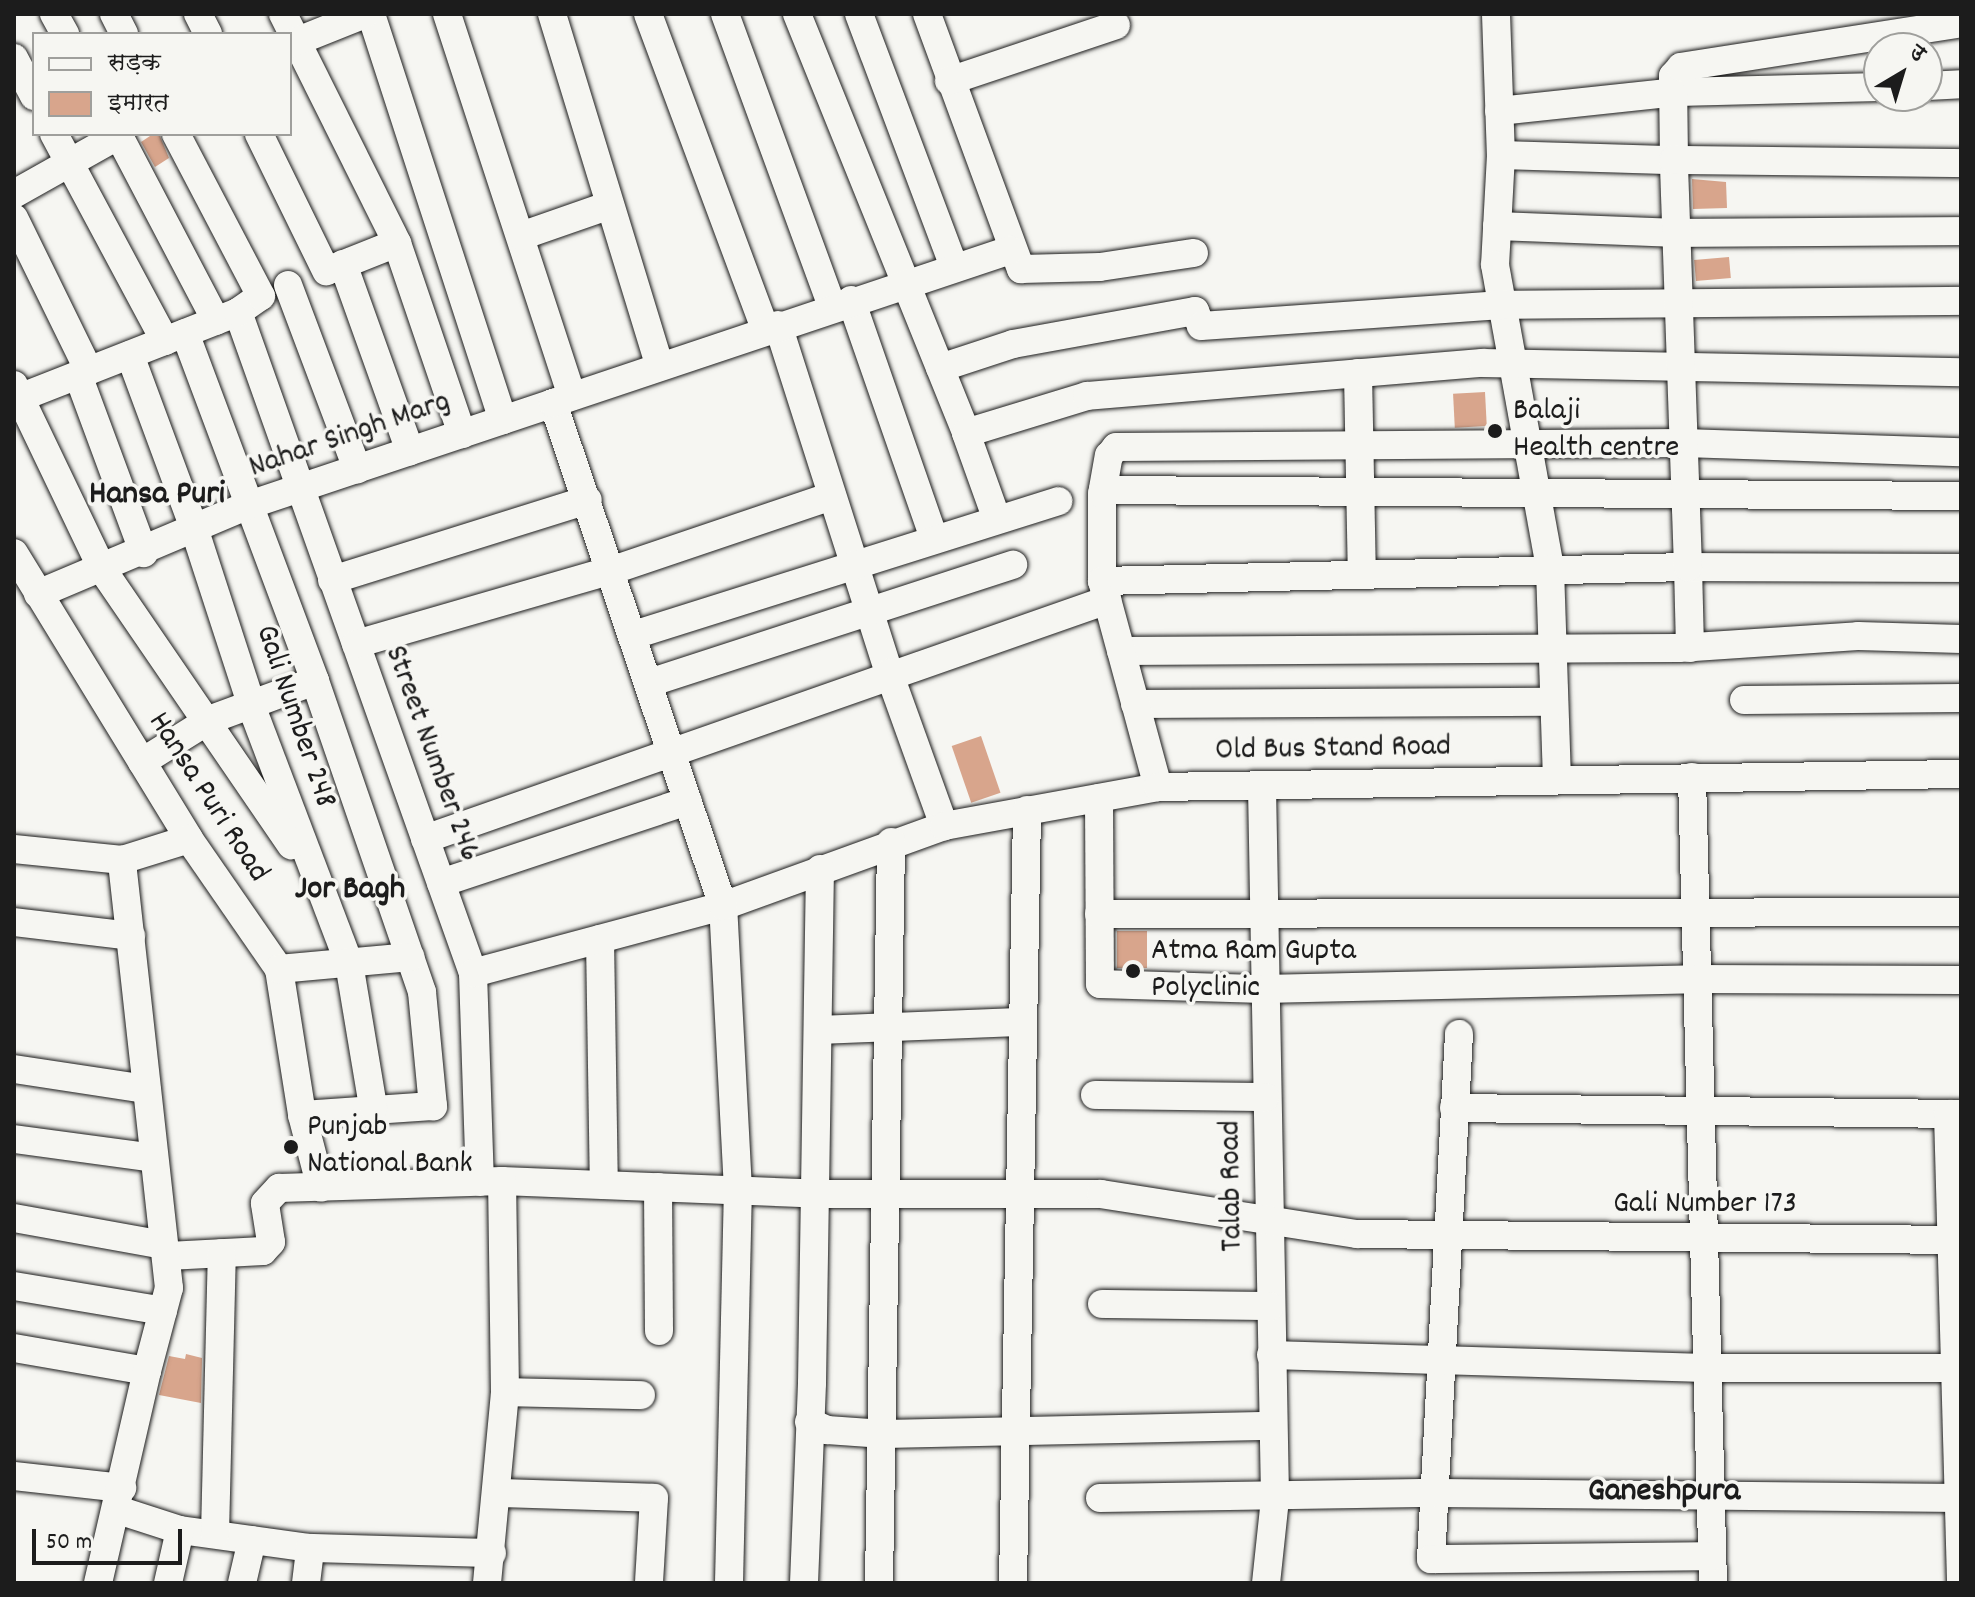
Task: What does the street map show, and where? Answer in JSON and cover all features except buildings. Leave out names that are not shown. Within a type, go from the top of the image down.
[{"type":"street","points":[[54,14],[64,32]]},
{"type":"street","points":[[114,14],[123,32]]},
{"type":"street","points":[[198,14],[207,32]]},
{"type":"street","points":[[462,434],[397,243],[293,42],[368,14],[503,420]]},
{"type":"street","points":[[447,14],[521,236],[588,500],[723,906],[738,1190],[729,1583]]},
{"type":"street","points":[[552,14],[659,364]]},
{"type":"street","points":[[648,14],[771,327],[944,826]]},
{"type":"street","points":[[725,14],[934,538]]},
{"type":"street","points":[[797,14],[902,284],[966,433],[996,517]]},
{"type":"street","points":[[859,14],[954,267]]},
{"type":"street","points":[[927,14],[1010,250],[1029,272],[1194,253]]},
{"type":"street","points":[[1496,14],[1501,155],[1497,226],[1498,305],[1550,569],[1550,649],[1557,778]]},
{"type":"street","points":[[1690,648],[1674,160],[1677,92],[1673,76],[1681,67],[1961,23]]},
{"type":"street","points":[[949,81],[1116,25]]},
{"type":"street","points":[[14,58],[32,92]]},
{"type":"street","points":[[1499,111],[1677,92],[1863,87]]},
{"type":"street","points":[[55,136],[175,337],[249,505],[315,681],[422,992],[433,1106],[373,1107],[302,1115]]},
{"type":"street","points":[[14,194],[117,136]]},
{"type":"street","points":[[120,136],[238,310]]},
{"type":"street","points":[[177,136],[238,310]]},
{"type":"street","points":[[260,136],[334,267],[410,451]]},
{"type":"street","points":[[1501,155],[1961,163]]},
{"type":"street","points":[[521,236],[610,205]]},
{"type":"street","points":[[14,218],[84,373],[144,553]]},
{"type":"street","points":[[1497,226],[1678,233],[1961,231]]},
{"type":"street","points":[[318,885],[209,720],[102,569],[16,394],[130,355],[238,310],[288,285],[397,243]]},
{"type":"street","name":"Nahar Singh Marg","points":[[38,594],[144,553],[249,505],[562,400],[659,364],[1010,250]]},
{"type":"street","points":[[288,285],[357,469]]},
{"type":"street","points":[[940,368],[1013,344],[1195,311],[1201,326],[1498,305],[1961,301]]},
{"type":"street","name":"Street Number 246","points":[[238,310],[298,488],[473,973],[505,1392],[499,1493],[487,1583]]},
{"type":"street","name":"Gali Number 248","points":[[130,355],[195,531],[252,707],[349,963],[373,1107]]},
{"type":"street","points":[[966,433],[1087,396],[1358,373],[1510,364],[1681,371],[1961,372]]},
{"type":"street","points":[[1358,373],[1362,574]]},
{"type":"street","points":[[1158,787],[1104,590],[1103,490],[1109,456],[1116,447],[1684,443],[1961,452]]},
{"type":"street","points":[[1103,490],[1534,490],[1961,496]]},
{"type":"street","points":[[356,644],[613,570],[832,496]]},
{"type":"street","points":[[332,580],[588,500]]},
{"type":"street","points":[[634,635],[996,517],[1058,501]]},
{"type":"street","name":"Hansa Puri Road","points":[[14,553],[189,839],[279,969],[302,1115],[321,1188]]},
{"type":"street","points":[[649,683],[1013,565]]},
{"type":"street","points":[[425,839],[889,673],[1104,590],[1362,574],[1550,569],[1961,568]]},
{"type":"street","points":[[1121,651],[1690,648],[1858,636],[1961,639]]},
{"type":"street","points":[[142,762],[209,720],[252,707],[315,681]]},
{"type":"street","points":[[1744,700],[1961,698]]},
{"type":"street","points":[[1135,704],[1553,702]]},
{"type":"street","name":"Old Bus Stand Road","points":[[723,906],[891,842],[944,826],[1158,787],[1557,778],[1961,774]]},
{"type":"street","points":[[1459,1034],[1437,1493],[1431,1559],[1474,1572],[1713,1570],[1698,1109],[1692,777]]},
{"type":"street","name":"Talab Road","points":[[1262,787],[1263,989],[1275,1499],[1266,1583]]},
{"type":"street","points":[[1099,798],[1100,984],[1263,989],[1695,979],[1961,980]]},
{"type":"street","points":[[441,883],[688,801]]},
{"type":"street","points":[[1013,1583],[1027,810]]},
{"type":"street","points":[[14,849],[122,860],[189,839]]},
{"type":"street","points":[[879,1583],[884,1434],[891,842]]},
{"type":"street","points":[[98,1583],[169,1288],[122,860]]},
{"type":"street","points":[[804,1583],[820,1030],[820,869]]},
{"type":"street","points":[[473,973],[723,906]]},
{"type":"street","points":[[1099,914],[1961,912]]},
{"type":"street","points":[[14,922],[131,936]]},
{"type":"street","points":[[600,939],[604,1185]]},
{"type":"street","points":[[279,969],[410,957]]},
{"type":"street","points":[[820,1030],[1023,1022]]},
{"type":"street","points":[[14,1069],[146,1089]]},
{"type":"street","points":[[1095,1095],[1265,1097]]},
{"type":"street","points":[[1454,1108],[1955,1114],[1961,1583]]},
{"type":"street","points":[[14,1139],[154,1158]]},
{"type":"street","name":"Gali Number 173","points":[[222,1253],[268,1248],[265,1203],[271,1192],[491,1182],[813,1193],[1101,1194],[1357,1234],[1955,1240]]},
{"type":"street","points":[[658,1187],[659,1331]]},
{"type":"street","points":[[14,1218],[166,1251],[222,1253],[215,1534]]},
{"type":"street","points":[[14,1286],[163,1311]]},
{"type":"street","points":[[1102,1304],[1270,1306]]},
{"type":"street","points":[[14,1348],[147,1371]]},
{"type":"street","points":[[1271,1355],[1706,1368],[1957,1368]]},
{"type":"street","points":[[505,1392],[641,1395]]},
{"type":"street","points":[[809,1422],[827,1430],[884,1434],[1273,1426]]},
{"type":"street","points":[[14,1476],[120,1499],[180,1530],[310,1548],[492,1553]]},
{"type":"street","points":[[499,1493],[654,1498],[649,1583]]},
{"type":"street","points":[[1100,1498],[1275,1499],[1437,1493],[1959,1498]]},
{"type":"street","points":[[168,1583],[180,1530]]},
{"type":"street","points":[[242,1583],[252,1540]]},
{"type":"street","points":[[306,1583],[310,1548]]},
{"type":"place","name":"Balaji Health centre","points":[[1495,431]]},
{"type":"place","name":"Atma Ram Gupta Polyclinic","points":[[1133,971]]},
{"type":"place","name":"Punjab National Bank","points":[[291,1147]]},
{"type":"district","name":"Hansa Puri","points":[[157,496]]},
{"type":"district","name":"Jor Bagh","points":[[350,891]]},
{"type":"district","name":"Ganeshpura","points":[[1664,1493]]}]
